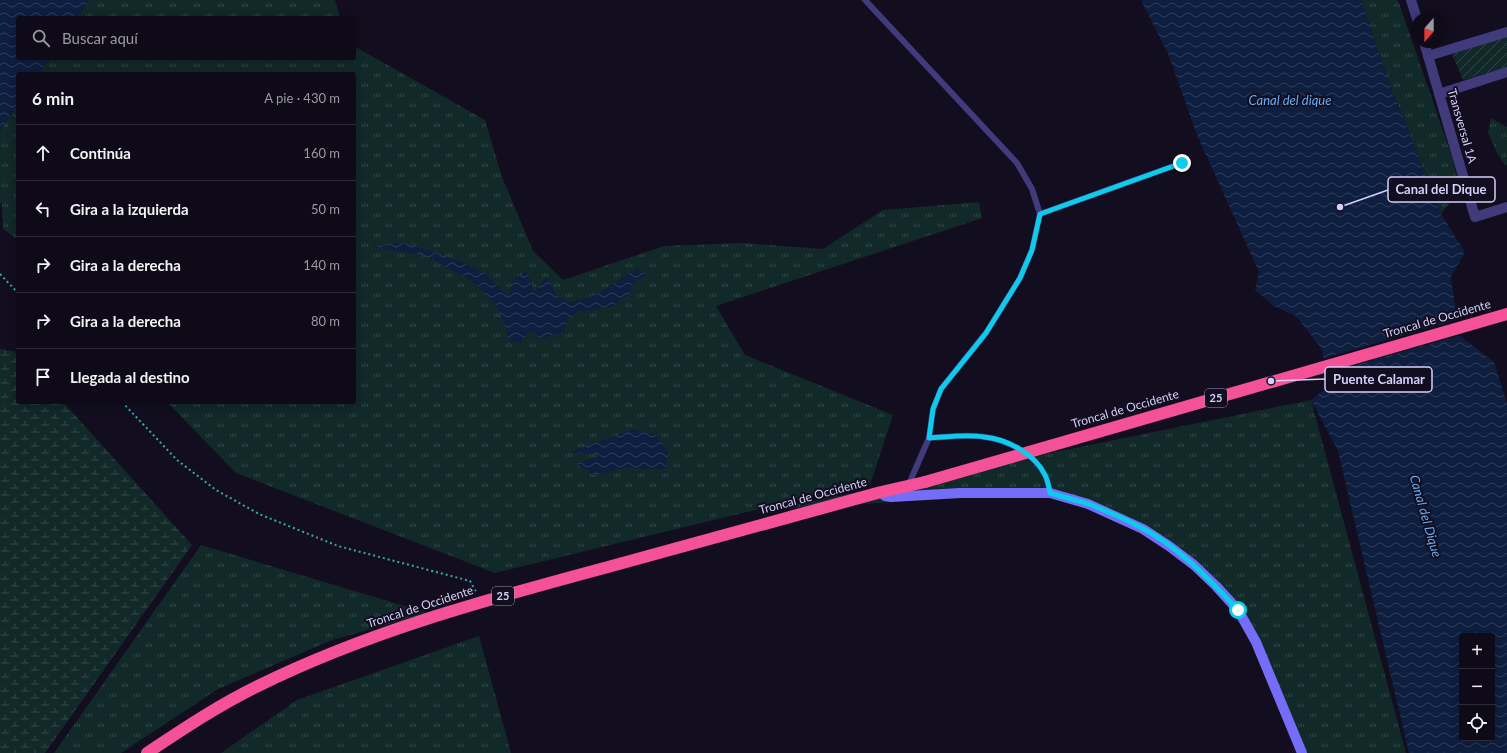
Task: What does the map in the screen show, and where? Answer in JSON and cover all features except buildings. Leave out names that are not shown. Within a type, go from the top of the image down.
[{"type":"highway","name":"Troncal de Occidente","points":[[147,753],[258,686],[356,643],[399,627],[478,602],[881,492],[925,482],[1507,314]]},
{"type":"street","points":[[1411,0],[1415,12]]},
{"type":"street","points":[[1428,56],[1507,32]]},
{"type":"street","name":"Transversal 1A","points":[[1426,48],[1475,217],[1507,207]]},
{"type":"street","points":[[1439,94],[1507,72]]},
{"type":"street","points":[[881,492],[884,496],[890,498],[960,493],[1050,493],[1088,504],[1143,529],[1194,565],[1238,610],[1256,642],[1272,676],[1301,753]]},
{"type":"lane","points":[[865,0],[1017,163],[1032,189],[1040,214],[1032,250],[1020,278],[986,333],[941,389],[933,409],[929,438],[908,486]]},
{"type":"lane","points":[[1040,214],[1182,163]]},
{"type":"lane","points":[[929,438],[984,437],[1003,441],[1015,446],[1033,460],[1040,468],[1045,475],[1050,493]]},
{"type":"path","points":[[0,274],[16,291]]},
{"type":"path","points":[[124,404],[177,460],[216,490],[258,514],[338,546],[470,581],[476,589],[478,602]]},
{"type":"green space","points":[[89,0],[335,0],[339,16],[78,16]]},
{"type":"green space","points":[[1361,0],[1398,0],[1411,38],[1411,48],[1415,48],[1452,157],[1460,190],[1441,214],[1389,82]]},
{"type":"green space","points":[[1507,37],[1507,67],[1463,80],[1452,54]]},
{"type":"green space","points":[[356,47],[485,120],[502,177],[533,251],[563,280],[664,246],[743,243],[823,249],[883,210],[979,202],[982,218],[716,306],[745,355],[893,415],[871,482],[495,573],[236,473],[169,404],[356,404],[356,72],[40,72],[49,60],[356,60]]},
{"type":"green space","points":[[16,107],[16,239],[3,229],[2,204],[0,203],[0,130]]},
{"type":"green space","points":[[1491,118],[1507,127],[1507,165],[1505,165],[1497,153],[1488,133]]},
{"type":"green space","points":[[0,349],[16,352],[16,404],[65,404],[192,545],[45,753],[0,753]]},
{"type":"green space","points":[[1311,400],[1406,753],[1304,753],[1238,610],[1216,586],[1143,529],[1050,493],[774,509]]},
{"type":"green space","points":[[201,545],[428,613],[332,640],[218,689],[121,753],[54,753]]},
{"type":"green space","points":[[479,636],[511,753],[221,753],[297,700]]},
{"type":"water","points":[[0,0],[89,0],[78,16],[16,16],[16,60],[49,60],[40,72],[16,72],[16,107],[0,129]]},
{"type":"water","name":"Canal del dique","points":[[1141,0],[1361,0],[1389,82],[1441,214],[1465,252],[1451,277],[1459,335],[1494,362],[1507,403],[1507,753],[1409,753],[1338,451],[1311,400],[1329,386],[1322,349],[1296,316],[1274,306],[1255,290],[1259,272],[1197,135],[1169,56]]},
{"type":"water","points":[[406,243],[459,261],[487,275],[509,297],[513,280],[527,271],[534,292],[547,277],[556,296],[570,302],[596,295],[638,268],[647,275],[634,282],[631,292],[613,306],[589,311],[579,311],[568,320],[564,331],[542,339],[530,330],[520,343],[510,342],[496,305],[476,284],[425,255],[371,247]]},
{"type":"water","points":[[634,429],[656,435],[668,452],[666,469],[624,468],[594,475],[576,464],[602,455],[570,452]]},
{"type":"pier","points":[[1459,319],[1461,335],[1324,374],[1322,359]]},
{"type":"place","name":"Canal del Dique","points":[[1340,207]]},
{"type":"place","name":"Puente Calamar","points":[[1271,381]]},
{"type":"route","points":[[1182,163],[1040,214],[1032,250],[1020,278],[986,333],[941,389],[933,409],[929,438],[964,436],[984,437],[1003,441],[1015,446],[1033,460],[1040,468],[1045,475],[1050,493],[1088,504],[1143,529],[1194,565],[1238,610]]}]
